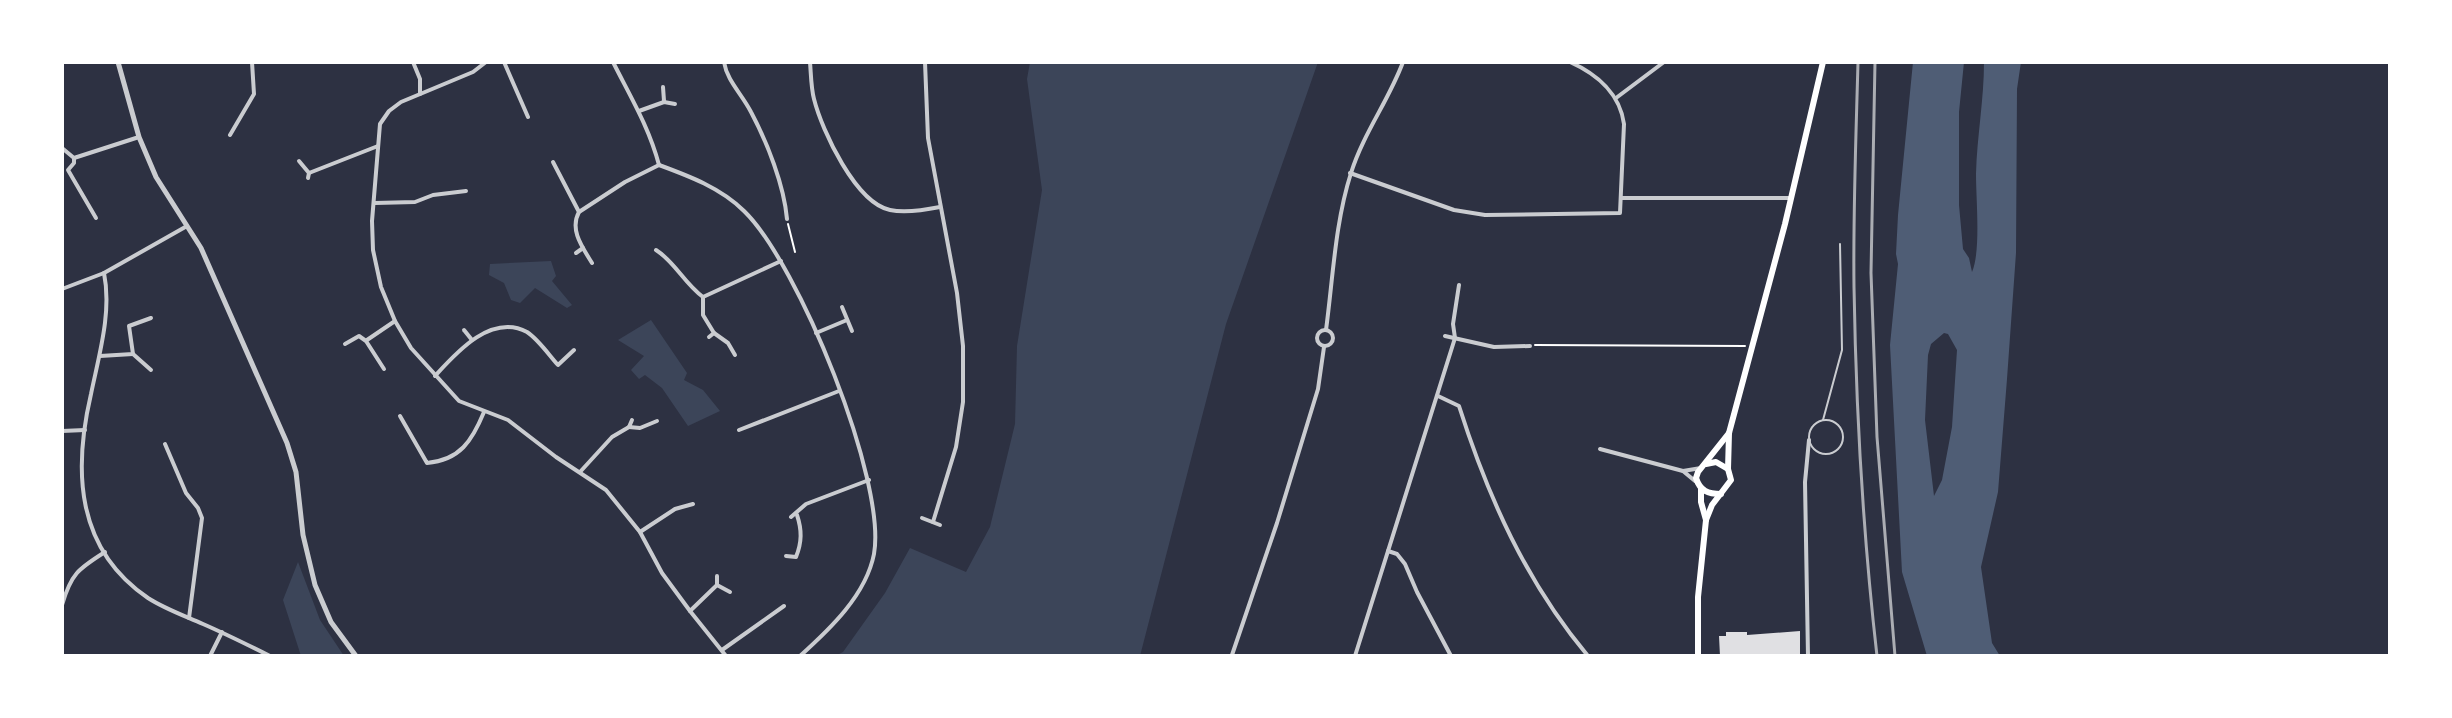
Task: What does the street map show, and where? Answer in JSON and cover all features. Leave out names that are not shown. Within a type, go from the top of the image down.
[{"type":"main road","points":[[1706,520],[1731,480],[1728,469],[1729,433],[1823,62]]},
{"type":"main road","points":[[1698,656],[1698,597],[1706,520],[1696,475],[1729,433]]},
{"type":"main road","points":[[1704,466],[1716,462],[1728,469]]},
{"type":"main road","points":[[1699,486],[1710,494],[1721,494]]},
{"type":"street","points":[[118,62],[139,137],[156,177],[201,248],[287,443],[296,472],[303,535],[315,585],[331,622],[356,656]]},
{"type":"street","points":[[230,135],[254,94],[252,62]]},
{"type":"street","points":[[413,62],[420,79],[420,94]]},
{"type":"street","points":[[486,62],[473,72],[401,102],[389,111],[380,124],[373,250],[381,287],[395,321],[411,348],[459,401],[508,420],[606,490],[640,532],[662,573],[726,656]]},
{"type":"street","points":[[504,62],[528,117]]},
{"type":"street","points":[[613,62],[639,111],[659,165]]},
{"type":"street","points":[[724,62],[726,74],[749,108],[761,133],[785,199],[787,219]]},
{"type":"street","points":[[810,62],[814,98],[826,135],[845,169],[869,198],[888,210],[940,207]]},
{"type":"street","points":[[925,62],[928,138],[957,293],[963,346],[963,402],[956,447],[933,522]]},
{"type":"street","points":[[1326,330],[1350,173],[1403,62]]},
{"type":"street","points":[[1350,173],[1454,210],[1485,215],[1616,215],[1622,209],[1622,110],[1605,85],[1570,62]]},
{"type":"street","points":[[1616,98],[1664,62]]},
{"type":"street","points":[[663,87],[664,102]]},
{"type":"street","points":[[639,111],[664,102],[675,104]]},
{"type":"street","points":[[74,158],[139,137]]},
{"type":"street","points":[[299,161],[308,175],[379,145]]},
{"type":"street","points":[[62,148],[74,158]]},
{"type":"street","points":[[74,158],[68,170],[96,218]]},
{"type":"street","points":[[553,162],[579,212]]},
{"type":"street","points":[[592,263],[575,231],[574,220],[579,212],[625,182],[659,165],[722,193],[744,210],[764,234],[797,290],[839,391],[869,480],[877,522],[874,555],[866,577],[839,618],[800,656]]},
{"type":"street","points":[[375,203],[415,202],[433,195],[466,191]]},
{"type":"street","points":[[1622,198],[1791,198]]},
{"type":"street","points":[[62,289],[104,273],[187,226]]},
{"type":"street","points":[[576,253],[583,248]]},
{"type":"street","points":[[656,250],[669,258],[688,286],[703,297]]},
{"type":"street","points":[[703,297],[781,261]]},
{"type":"street","points":[[104,273],[108,289],[100,356],[85,430],[80,481],[88,520],[105,552],[122,574],[150,599],[270,656]]},
{"type":"street","points":[[1355,656],[1455,338],[1453,324],[1459,285]]},
{"type":"street","points":[[703,297],[703,315],[714,333],[728,343],[735,355]]},
{"type":"street","points":[[842,307],[852,331]]},
{"type":"street","points":[[151,318],[129,326],[133,354],[151,370]]},
{"type":"street","points":[[816,333],[847,320]]},
{"type":"street","points":[[366,341],[395,321]]},
{"type":"street","points":[[435,376],[473,340],[495,329],[512,327],[529,333],[558,365],[574,350]]},
{"type":"street","points":[[464,330],[473,340]]},
{"type":"street","points":[[1224,656],[1233,655],[1277,523],[1318,389],[1324,347],[1333,341],[1332,334],[1326,330]]},
{"type":"street","points":[[1324,347],[1318,343],[1317,336],[1326,330]]},
{"type":"street","points":[[709,337],[714,333]]},
{"type":"street","points":[[345,344],[359,336],[366,341],[384,369]]},
{"type":"street","points":[[1445,336],[1494,347],[1530,346]]},
{"type":"street","points":[[100,356],[133,354]]},
{"type":"street","points":[[739,430],[839,391]]},
{"type":"street","points":[[1438,396],[1459,406],[1497,511],[1535,584],[1588,656]]},
{"type":"street","points":[[421,471],[427,463],[445,462],[469,442],[484,412]]},
{"type":"street","points":[[400,416],[427,463]]},
{"type":"street","points":[[629,427],[632,420]]},
{"type":"street","points":[[580,472],[612,437],[629,427],[640,428],[657,421]]},
{"type":"street","points":[[62,431],[85,430]]},
{"type":"street","points":[[1808,656],[1805,482],[1809,440]]},
{"type":"street","points":[[165,444],[186,493],[202,518],[189,618]]},
{"type":"street","points":[[1600,449],[1683,471],[1704,466]]},
{"type":"street","points":[[1683,471],[1699,486]]},
{"type":"street","points":[[786,556],[796,557],[801,545],[801,533],[794,515],[806,504],[869,480]]},
{"type":"street","points":[[640,532],[675,509],[693,504]]},
{"type":"street","points":[[922,518],[940,525]]},
{"type":"street","points":[[1388,551],[1397,554],[1405,564],[1451,656]]},
{"type":"street","points":[[62,605],[68,583],[77,571],[105,552]]},
{"type":"street","points":[[690,611],[717,585],[717,576]]},
{"type":"street","points":[[717,585],[730,592]]},
{"type":"street","points":[[770,604],[775,612]]},
{"type":"street","points":[[722,650],[784,606]]},
{"type":"street","points":[[210,656],[222,632]]},
{"type":"lane","points":[[1823,420],[1838,425],[1842,436],[1840,446],[1825,453],[1815,449],[1809,440],[1814,425],[1823,420],[1842,350],[1840,244]]},
{"type":"path","points":[[787,219],[795,252]]},
{"type":"path","points":[[1530,346],[1753,346]]},
{"type":"shaded area","points":[[1030,62],[1318,62],[1226,324],[1140,656],[835,656],[843,652],[885,593],[910,548],[966,572],[990,527],[1015,424],[1017,346],[1042,190],[1027,79]]},
{"type":"shaded area","points":[[1913,62],[1964,62],[1959,112],[1959,205],[1963,249],[1972,272],[1977,239],[1976,174],[1984,62],[2021,62],[2017,89],[2016,253],[2007,379],[1998,492],[1981,567],[1992,643],[2000,656],[1927,656],[1902,572],[1890,345],[1898,264],[1898,215]],"holes":[[[1944,333],[1948,334],[1957,350],[1952,427],[1942,480],[1934,496],[1925,420],[1928,355],[1931,344]]]},
{"type":"shaded area","points":[[551,261],[556,276],[552,281],[572,305],[567,308],[535,288],[520,303],[511,300],[504,283],[489,275],[490,264]]},
{"type":"shaded area","points":[[651,320],[687,373],[684,380],[703,390],[720,411],[688,426],[662,388],[645,375],[639,379],[631,370],[644,356],[618,340]]},
{"type":"shaded area","points":[[298,562],[320,620],[344,656],[301,656],[283,600]]},
{"type":"building","points":[[1800,631],[1800,656],[1720,656],[1719,636],[1726,636],[1726,632],[1747,632],[1747,635]]},
{"type":"railway","points":[[1858,62],[1855,333],[1864,518],[1877,656]]},
{"type":"railway","points":[[1875,62],[1871,273],[1877,437],[1895,656]]}]
